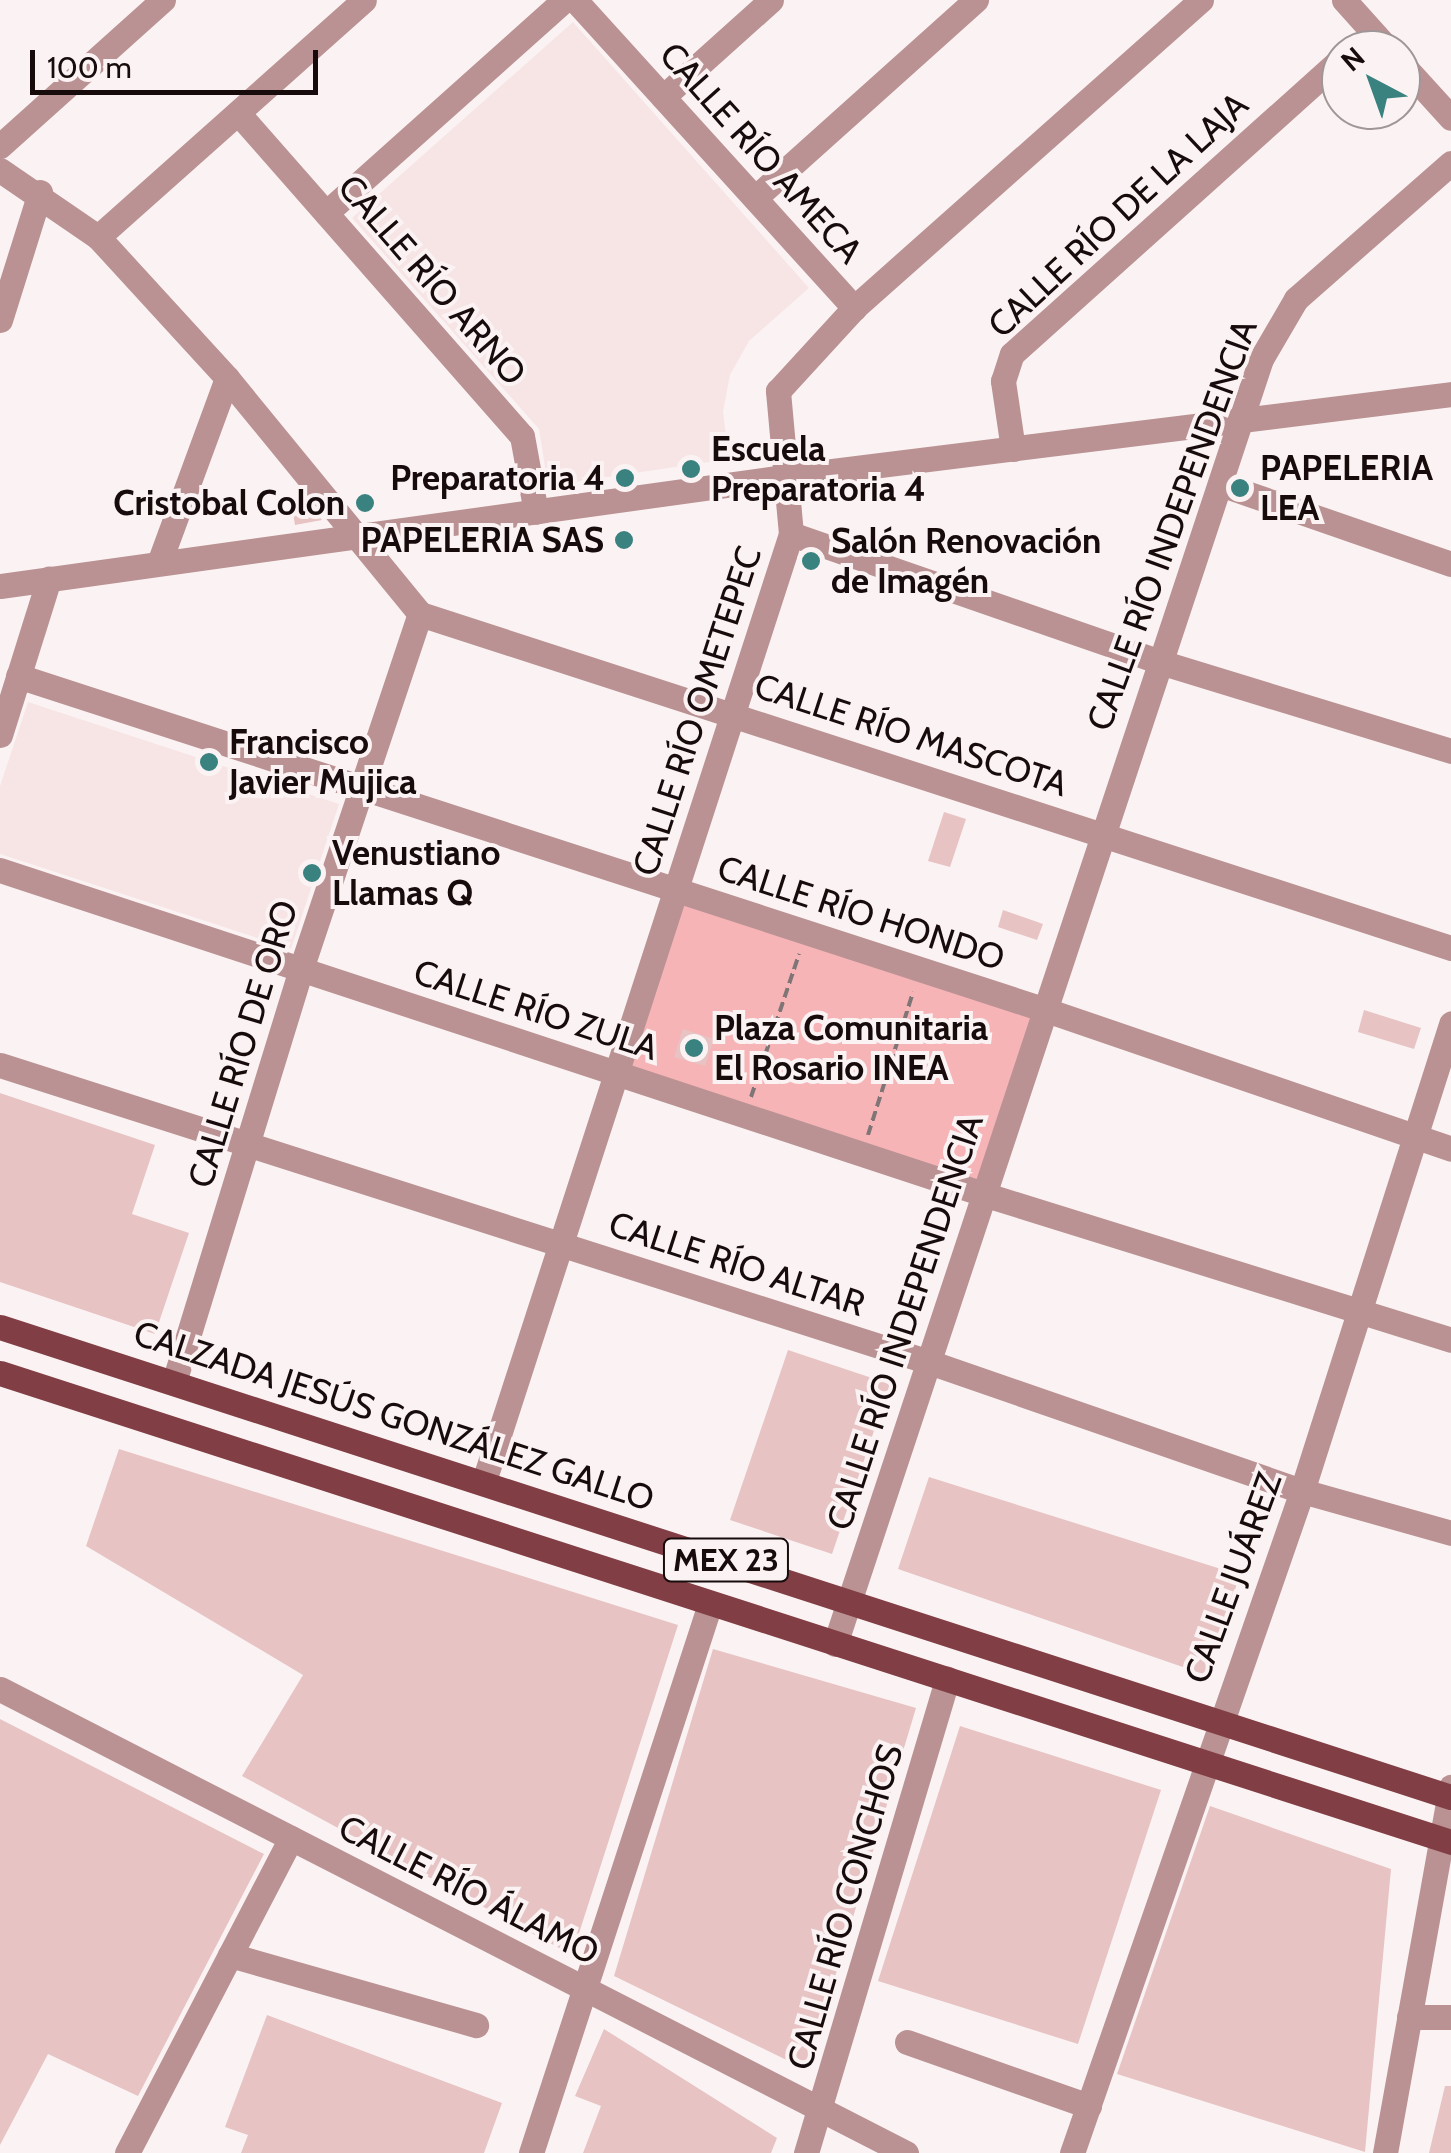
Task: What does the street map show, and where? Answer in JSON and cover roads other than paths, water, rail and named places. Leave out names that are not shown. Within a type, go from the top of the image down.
[{"type":"main road","name":"CALZADA JESÚS GONZÁLEZ GALLO","points":[[0,1327],[1450,1793]]},
{"type":"main road","name":"MEX 23","points":[[0,1374],[1444,1840]]},
{"type":"street","points":[[0,146],[163,0]]},
{"type":"street","points":[[98,237],[364,0]]},
{"type":"street","points":[[326,213],[564,0]]},
{"type":"street","name":"CALLE RÍO AMECA","points":[[575,0],[854,308]]},
{"type":"street","points":[[663,97],[771,0]]},
{"type":"street","points":[[755,198],[976,0]]},
{"type":"street","name":"CALLE RÍO OMETEPEC","points":[[484,1481],[792,534],[778,391],[854,308],[1201,0]]},
{"type":"street","points":[[1344,0],[1370,30]]},
{"type":"street","name":"CALLE RÍO DE LA LAJA","points":[[1013,449],[1003,382],[1012,354],[1321,77]]},
{"type":"street","points":[[1421,85],[1451,118]]},
{"type":"street","name":"CALLE RÍO ARNO","points":[[238,113],[522,436],[536,512]]},
{"type":"street","name":"CALLE RÍO INDEPENDENCIA","points":[[835,1644],[1099,833],[1266,348],[1296,299],[1451,163]]},
{"type":"street","points":[[0,170],[40,192],[98,237],[227,378],[360,535],[420,614]]},
{"type":"street","points":[[0,320],[40,192]]},
{"type":"street","points":[[159,563],[227,378]]},
{"type":"street","points":[[0,586],[784,477],[1451,394]]},
{"type":"street","points":[[1220,484],[1451,564]]},
{"type":"street","points":[[792,534],[1160,662],[1451,751]]},
{"type":"street","points":[[0,735],[48,579]]},
{"type":"street","name":"CALLE RÍO MASCOTA","points":[[420,614],[1451,948]]},
{"type":"street","name":"CALLE RÍO DE ORO","points":[[174,1382],[301,969],[420,614]]},
{"type":"street","name":"CALLE RÍO HONDO","points":[[18,676],[1042,1009],[1451,1149]]},
{"type":"street","name":"CALLE RÍO ZULA","points":[[0,870],[983,1194],[1451,1340]]},
{"type":"street","name":"CALLE JUÁREZ","points":[[1072,2153],[1302,1491],[1451,1023]]},
{"type":"street","name":"CALLE RÍO ALTAR","points":[[0,1065],[928,1362],[1302,1491],[1451,1532]]},
{"type":"street","points":[[531,2153],[710,1604]]},
{"type":"street","name":"CALLE RÍO CONCHOS","points":[[806,2153],[948,1679]]},
{"type":"street","name":"CALLE RÍO ÁLAMO","points":[[0,1689],[906,2153]]},
{"type":"street","points":[[1385,2153],[1450,1793]]},
{"type":"street","points":[[127,2153],[291,1838]]},
{"type":"street","points":[[230,1956],[476,2025]]},
{"type":"street","points":[[1408,2017],[1451,2018]]},
{"type":"street","points":[[908,2042],[1089,2106]]},
{"type":"place","name":"Escuela Preparatoria 4","points":[[691,469]]},
{"type":"place","name":"Preparatoria 4","points":[[625,478]]},
{"type":"place","name":"PAPELERIA LEA","points":[[1240,488]]},
{"type":"place","name":"Cristobal Colon","points":[[365,503]]},
{"type":"place","name":"PAPELERIA SAS","points":[[624,540]]},
{"type":"place","name":"Salón Renovación de Imagén","points":[[811,561]]},
{"type":"place","name":"Francisco Javier Mujica","points":[[209,762]]},
{"type":"place","name":"Venustiano Llamas Q","points":[[312,873]]},
{"type":"place","name":"Plaza Comunitaria El Rosario INEA","points":[[694,1048]]}]
